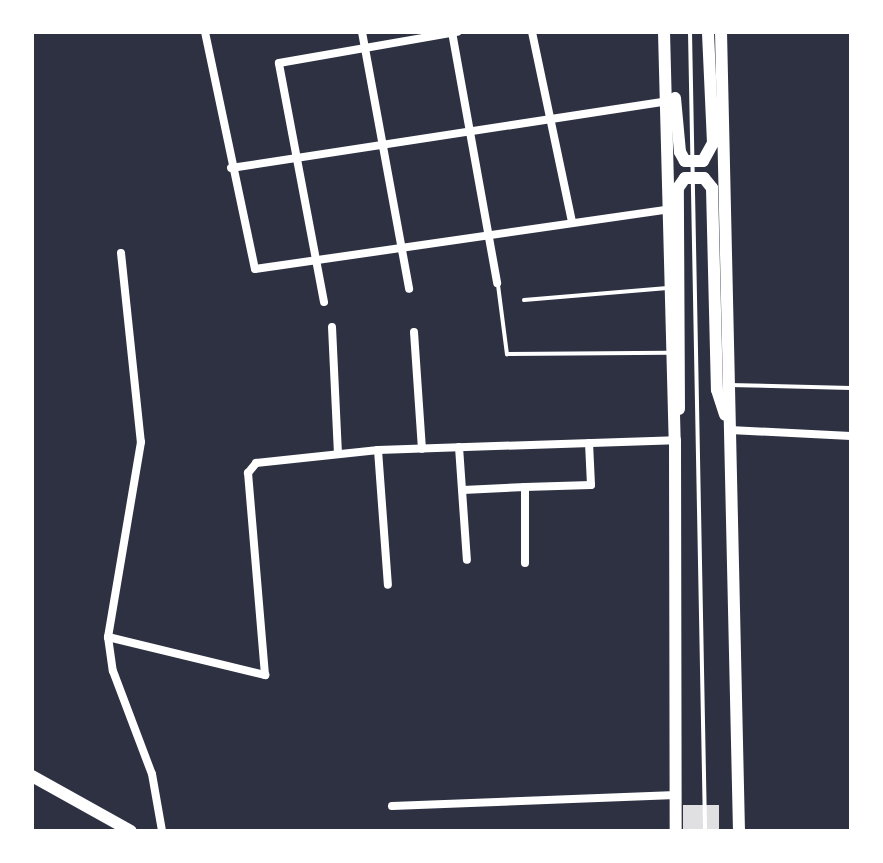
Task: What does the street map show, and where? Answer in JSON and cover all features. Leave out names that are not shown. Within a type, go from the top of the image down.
[{"type":"main road","points":[[664,32],[675,440],[676,831]]},
{"type":"main road","points":[[672,32],[677,142],[685,161],[703,161],[713,143],[708,32]]},
{"type":"main road","points":[[721,32],[739,831]]},
{"type":"main road","points":[[675,440],[682,391],[677,201],[685,178],[704,178],[712,188],[717,390],[730,430]]},
{"type":"main road","points":[[32,776],[131,831]]},
{"type":"street","points":[[205,32],[231,168],[255,269],[669,209]]},
{"type":"street","points":[[362,32],[409,289]]},
{"type":"street","points":[[324,302],[279,63],[454,32],[497,283]]},
{"type":"street","points":[[532,32],[547,120],[572,221]]},
{"type":"street","points":[[231,168],[667,101]]},
{"type":"street","points":[[121,253],[141,442],[108,637],[113,671],[152,774],[162,831]]},
{"type":"street","points":[[332,327],[338,454]]},
{"type":"street","points":[[414,332],[422,449]]},
{"type":"street","points":[[730,430],[851,436]]},
{"type":"street","points":[[108,637],[265,675],[249,466],[378,450],[675,440]]},
{"type":"street","points":[[463,490],[591,485],[589,443]]},
{"type":"street","points":[[459,447],[467,560]]},
{"type":"street","points":[[378,450],[388,585]]},
{"type":"street","points":[[525,487],[525,563]]},
{"type":"street","points":[[392,806],[676,795]]},
{"type":"lane","points":[[690,32],[705,831]]},
{"type":"lane","points":[[497,283],[507,354],[671,353]]},
{"type":"lane","points":[[524,300],[670,288]]},
{"type":"lane","points":[[729,385],[851,388]]},
{"type":"building","points":[[683,805],[719,805],[719,831],[683,831]]}]
